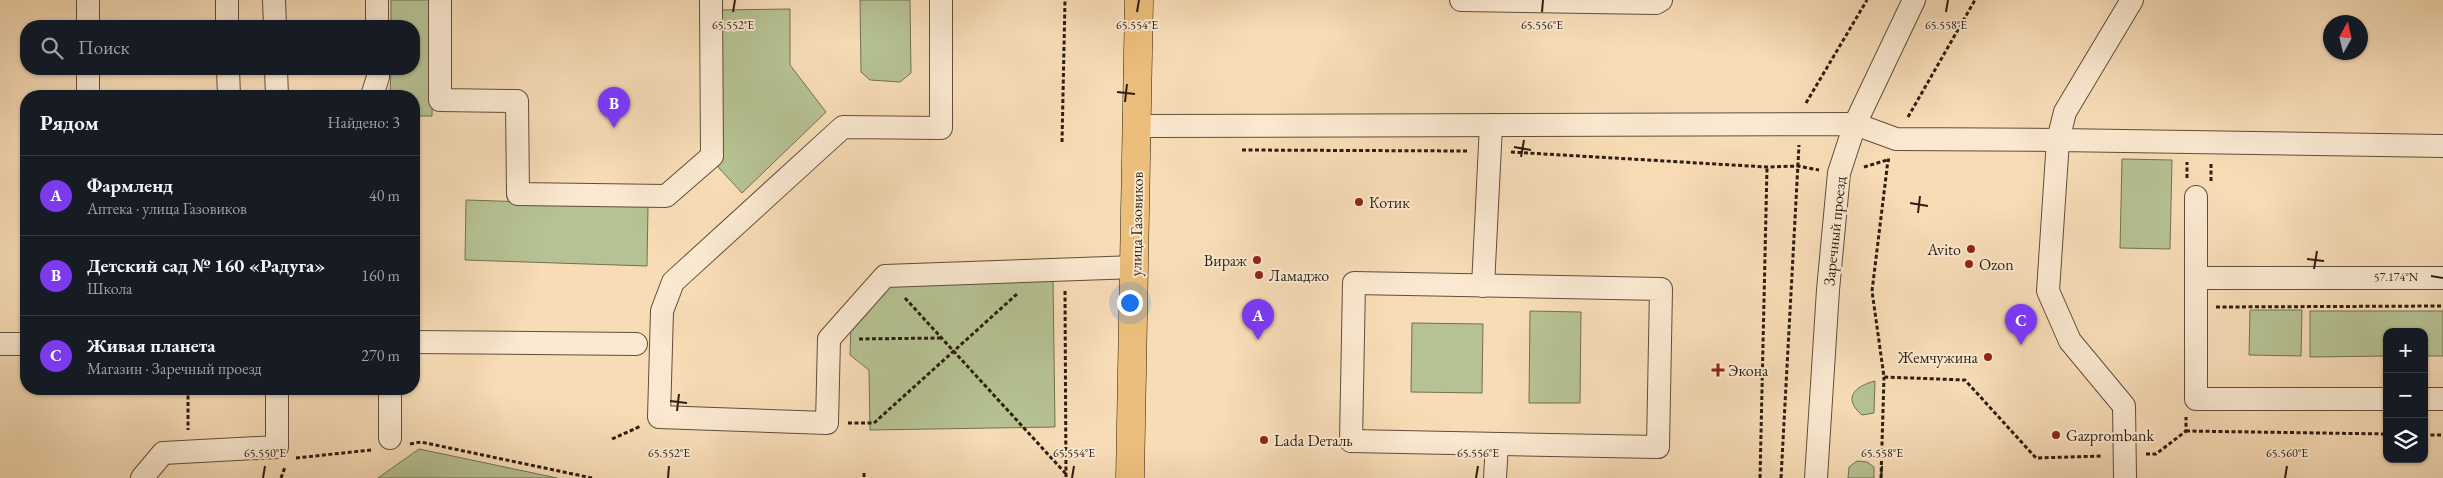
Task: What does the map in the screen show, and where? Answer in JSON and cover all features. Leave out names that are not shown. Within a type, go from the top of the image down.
[{"type":"main road","name":"улица Газовиков","points":[[1130,478],[1136,267],[1139,0]]},
{"type":"street","points":[[88,0],[88,20]]},
{"type":"street","points":[[227,0],[227,20]]},
{"type":"street","points":[[274,0],[275,20]]},
{"type":"street","points":[[377,0],[378,20]]},
{"type":"street","points":[[440,0],[440,100],[517,101],[518,194],[666,196],[712,156],[711,0]]},
{"type":"street","points":[[941,0],[940,128],[843,127],[673,282],[662,310],[659,417],[827,423],[829,339],[885,276],[1136,267]]},
{"type":"street","points":[[1461,0],[1656,3],[1661,0]]},
{"type":"street","name":"Заречный проезд","points":[[1816,478],[1828,290],[1839,173],[1855,124],[1914,0]]},
{"type":"street","points":[[2125,478],[2124,406],[2070,341],[2048,290],[2058,140],[2065,112],[2132,0]]},
{"type":"street","points":[[88,75],[88,90]]},
{"type":"street","points":[[228,75],[229,90]]},
{"type":"street","points":[[276,75],[277,90]]},
{"type":"street","points":[[374,90],[378,75]]},
{"type":"street","points":[[1138,126],[1855,124],[1896,139],[2443,146]]},
{"type":"street","points":[[1483,286],[1491,125]]},
{"type":"street","points":[[2204,193],[2196,278],[2196,399],[2383,399]]},
{"type":"street","points":[[2196,278],[2443,278]]},
{"type":"street","points":[[1354,284],[1661,290],[1658,447],[1497,444],[1351,441],[1354,284]]},
{"type":"street","points":[[420,342],[636,344]]},
{"type":"street","points":[[0,344],[20,344]]},
{"type":"street","points":[[142,478],[163,453],[188,450],[277,447],[277,395]]},
{"type":"street","points":[[390,395],[390,438]]},
{"type":"street","points":[[2428,399],[2443,399]]},
{"type":"street","points":[[1495,478],[1497,444]]},
{"type":"path","points":[[1062,142],[1065,0]]},
{"type":"path","points":[[1781,478],[1800,124],[1803,108],[1867,0]]},
{"type":"path","points":[[1242,150],[1489,151],[1768,167],[1798,166],[1839,173],[1888,160],[1896,139],[1975,0]]},
{"type":"path","points":[[2204,193],[2211,159]]},
{"type":"path","points":[[1760,478],[1768,167]]},
{"type":"path","points":[[1065,269],[1066,476]]},
{"type":"path","points":[[827,423],[874,423],[955,352],[1042,270]]},
{"type":"path","points":[[885,276],[1066,476]]},
{"type":"path","points":[[2196,307],[2443,306]]},
{"type":"path","points":[[829,339],[942,338]]},
{"type":"path","points":[[1881,478],[1884,376]]},
{"type":"path","points":[[188,395],[188,450]]},
{"type":"path","points":[[612,439],[659,417]]},
{"type":"path","points":[[2186,431],[2383,434]]},
{"type":"path","points":[[2428,434],[2443,435]]},
{"type":"path","points":[[864,473],[864,478]]},
{"type":"green space","points":[[391,0],[433,0],[432,116],[420,116],[420,90],[390,90],[391,75],[420,75],[420,20],[391,20]]},
{"type":"green space","points":[[860,0],[910,0],[911,73],[900,82],[870,80],[861,72]]},
{"type":"green space","points":[[790,9],[790,65],[826,112],[742,193],[718,167],[719,10]]},
{"type":"green space","points":[[2122,159],[2172,160],[2170,249],[2120,248]]},
{"type":"green space","points":[[466,200],[648,206],[647,266],[465,260]]},
{"type":"green space","points":[[1053,281],[1055,427],[870,430],[869,370],[850,355],[851,324],[888,284]]},
{"type":"green space","points":[[2250,310],[2302,310],[2301,356],[2249,355]]},
{"type":"green space","points":[[1530,311],[1581,312],[1580,403],[1529,403]]},
{"type":"green space","points":[[2310,311],[2443,311],[2443,356],[2428,356],[2428,328],[2383,328],[2383,356],[2310,357]]},
{"type":"green space","points":[[1412,323],[1483,324],[1482,393],[1411,392]]},
{"type":"green space","points":[[1875,381],[1874,413],[1862,415],[1856,409],[1852,398],[1857,389]]},
{"type":"green space","points":[[419,449],[557,478],[378,478]]},
{"type":"green space","points":[[1857,461],[1867,462],[1874,467],[1874,478],[1848,478],[1849,467]]},
{"type":"place","name":"Детский сад № 160 «Радуга»","points":[[614,128]]},
{"type":"place","name":"Котик","points":[[1359,202]]},
{"type":"place","name":"Avito","points":[[1971,249]]},
{"type":"place","name":"Вираж","points":[[1257,260]]},
{"type":"place","name":"Ozon","points":[[1969,264]]},
{"type":"place","name":"Ламаджо","points":[[1259,275]]},
{"type":"place","name":"Фармленд","points":[[1258,340]]},
{"type":"place","name":"Живая планета","points":[[2021,345]]},
{"type":"place","name":"Жемчужина","points":[[1988,357]]},
{"type":"place","name":"Экона","points":[[1718,370]]},
{"type":"place","name":"Gazprombank","points":[[2056,435]]},
{"type":"place","name":"Lada Dеталь","points":[[1264,440]]}]
